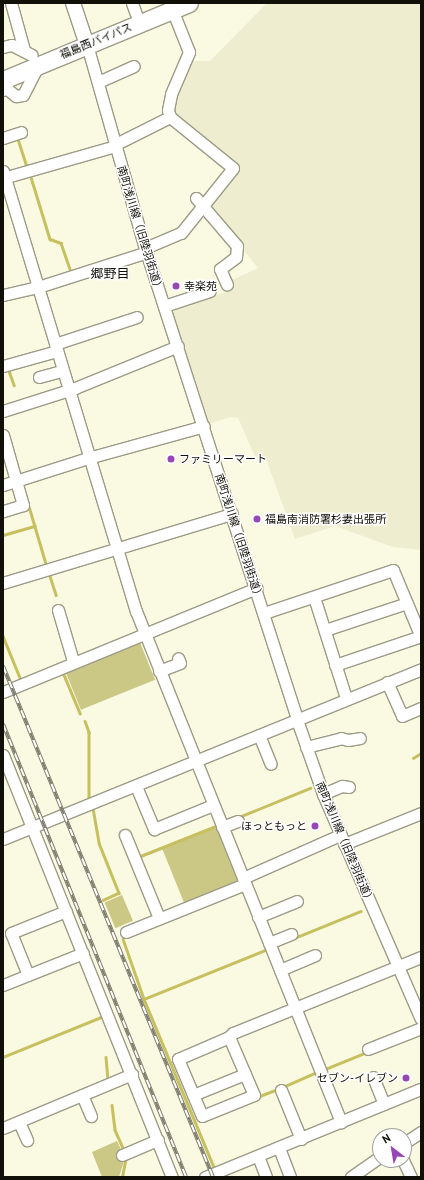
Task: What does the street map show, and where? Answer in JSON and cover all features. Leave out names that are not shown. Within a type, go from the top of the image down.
[{"type":"highway","name":"福島西バイパス","points":[[85,40],[134,8],[189,3]]},
{"type":"highway","name":"福島西バイパス","points":[[3,68],[85,40],[168,5]]},
{"type":"highway","name":"福島西バイパス","points":[[3,80],[32,57]]},
{"type":"main road","points":[[72,3],[85,40]]},
{"type":"street","points":[[3,90],[6,88],[16,96],[23,95],[32,57],[11,3]]},
{"type":"street","points":[[3,295],[38,287],[146,250],[181,233],[233,168],[170,117],[168,110],[171,94],[190,52],[168,5]]},
{"type":"street","name":"南町浅川線（旧陸羽街道）","points":[[85,40],[98,82],[114,145],[146,250],[204,426],[306,747],[323,794],[342,839],[421,1019]]},
{"type":"street","points":[[3,47],[12,45],[32,57]]},
{"type":"street","points":[[98,82],[134,66]]},
{"type":"street","points":[[170,117],[114,145],[4,176],[116,550],[143,632],[341,1122]]},
{"type":"street","points":[[3,138],[21,132]]},
{"type":"street","points":[[196,198],[204,205],[237,246],[236,257],[220,269],[227,285]]},
{"type":"street","points":[[164,306],[210,291]]},
{"type":"street","points":[[3,366],[137,317]]},
{"type":"street","points":[[3,410],[68,391],[178,346]]},
{"type":"street","points":[[39,377],[62,371]]},
{"type":"street","points":[[3,485],[88,458],[204,426]]},
{"type":"street","points":[[3,435],[23,504],[3,511]]},
{"type":"street","points":[[3,583],[232,514]]},
{"type":"street","points":[[264,614],[393,570],[421,636],[335,665]]},
{"type":"street","points":[[3,692],[143,632],[256,588]]},
{"type":"street","points":[[314,596],[346,698]]},
{"type":"street","points":[[325,630],[407,603]]},
{"type":"street","points":[[58,610],[73,661]]},
{"type":"street","points":[[159,671],[180,663],[178,658]]},
{"type":"street","points":[[3,839],[195,762],[346,698],[421,669]]},
{"type":"street","points":[[388,682],[402,716],[421,708]]},
{"type":"street","points":[[259,735],[271,764]]},
{"type":"street","points":[[306,747],[341,738],[348,740],[360,738]]},
{"type":"street","points":[[3,755],[172,1177]]},
{"type":"street","points":[[136,786],[154,829],[212,805]]},
{"type":"street","points":[[323,794],[342,786],[349,787]]},
{"type":"street","points":[[126,932],[342,839],[421,813]]},
{"type":"street","points":[[222,827],[238,821]]},
{"type":"street","points":[[125,835],[159,918]]},
{"type":"street","points":[[258,917],[298,901]]},
{"type":"street","points":[[28,975],[11,933],[66,911]]},
{"type":"street","points":[[269,943],[291,934]]},
{"type":"street","points":[[3,985],[83,953]]},
{"type":"street","points":[[280,970],[315,955]]},
{"type":"street","points":[[229,1037],[254,1095],[202,1116],[178,1059],[229,1037],[233,1033],[421,957]]},
{"type":"street","points":[[368,1049],[421,1028]]},
{"type":"street","points":[[3,1128],[132,1074]]},
{"type":"street","points":[[193,1095],[245,1074]]},
{"type":"street","points":[[373,1077],[384,1104]]},
{"type":"street","points":[[205,1177],[421,1089]]},
{"type":"street","points":[[281,1090],[301,1139]]},
{"type":"street","points":[[82,1095],[91,1116]]},
{"type":"street","points":[[19,1122],[27,1140]]},
{"type":"street","points":[[412,1138],[421,1132]]},
{"type":"street","points":[[122,1155],[158,1140]]},
{"type":"street","points":[[279,1148],[290,1177]]},
{"type":"street","points":[[258,1156],[266,1177]]},
{"type":"street","points":[[351,1177],[372,1163]]},
{"type":"shaded area","points":[[267,3],[421,3],[421,550],[393,547],[335,526],[295,539],[265,456],[256,459],[238,418],[231,417],[208,424],[172,314],[179,306],[230,291],[227,282],[258,268],[209,206],[236,170],[171,114],[173,96],[189,61],[210,61]]},
{"type":"shaded area","points":[[139,640],[155,680],[81,710],[65,670]]},
{"type":"shaded area","points":[[216,827],[239,884],[185,905],[162,849]]},
{"type":"shaded area","points":[[122,895],[133,921],[115,928],[105,902]]},
{"type":"shaded area","points":[[117,1141],[125,1158],[119,1177],[102,1177],[92,1152]]},
{"type":"waterway","points":[[17,136],[27,167]]},
{"type":"waterway","points":[[31,177],[50,239],[61,243],[71,272]]},
{"type":"waterway","points":[[9,371],[14,385]]},
{"type":"waterway","points":[[28,503],[47,567]]},
{"type":"waterway","points":[[3,535],[35,526]]},
{"type":"waterway","points":[[49,573],[56,595]]},
{"type":"waterway","points":[[3,636],[21,680]]},
{"type":"waterway","points":[[62,670],[80,713]]},
{"type":"waterway","points":[[85,721],[89,732],[89,798]]},
{"type":"waterway","points":[[413,758],[421,753]]},
{"type":"waterway","points":[[239,817],[310,788]]},
{"type":"waterway","points":[[93,808],[99,843],[119,893],[104,900]]},
{"type":"waterway","points":[[138,857],[216,826]]},
{"type":"waterway","points":[[292,939],[361,911]]},
{"type":"waterway","points":[[123,939],[144,999],[214,1167]]},
{"type":"waterway","points":[[144,999],[265,950]]},
{"type":"waterway","points":[[3,1057],[101,1017]]},
{"type":"waterway","points":[[323,1070],[367,1052]]},
{"type":"waterway","points":[[106,1057],[108,1078]]},
{"type":"waterway","points":[[283,1087],[315,1073]]},
{"type":"waterway","points":[[257,1097],[278,1089]]},
{"type":"waterway","points":[[112,1105],[115,1130],[124,1150]]},
{"type":"waterway","points":[[122,1177],[126,1156]]},
{"type":"railway","points":[[3,666],[213,1177]]},
{"type":"railway","points":[[3,724],[186,1177]]},
{"type":"place","name":"幸楽苑","points":[[176,286]]},
{"type":"place","name":"ファミリーマート","points":[[171,459]]},
{"type":"place","name":"福島南消防署杉妻出張所","points":[[257,519]]},
{"type":"place","name":"ほっともっと","points":[[315,826]]},
{"type":"place","name":"セブン-イレブン","points":[[406,1078]]},
{"type":"district","name":"郷野目","points":[[110,274]]}]
